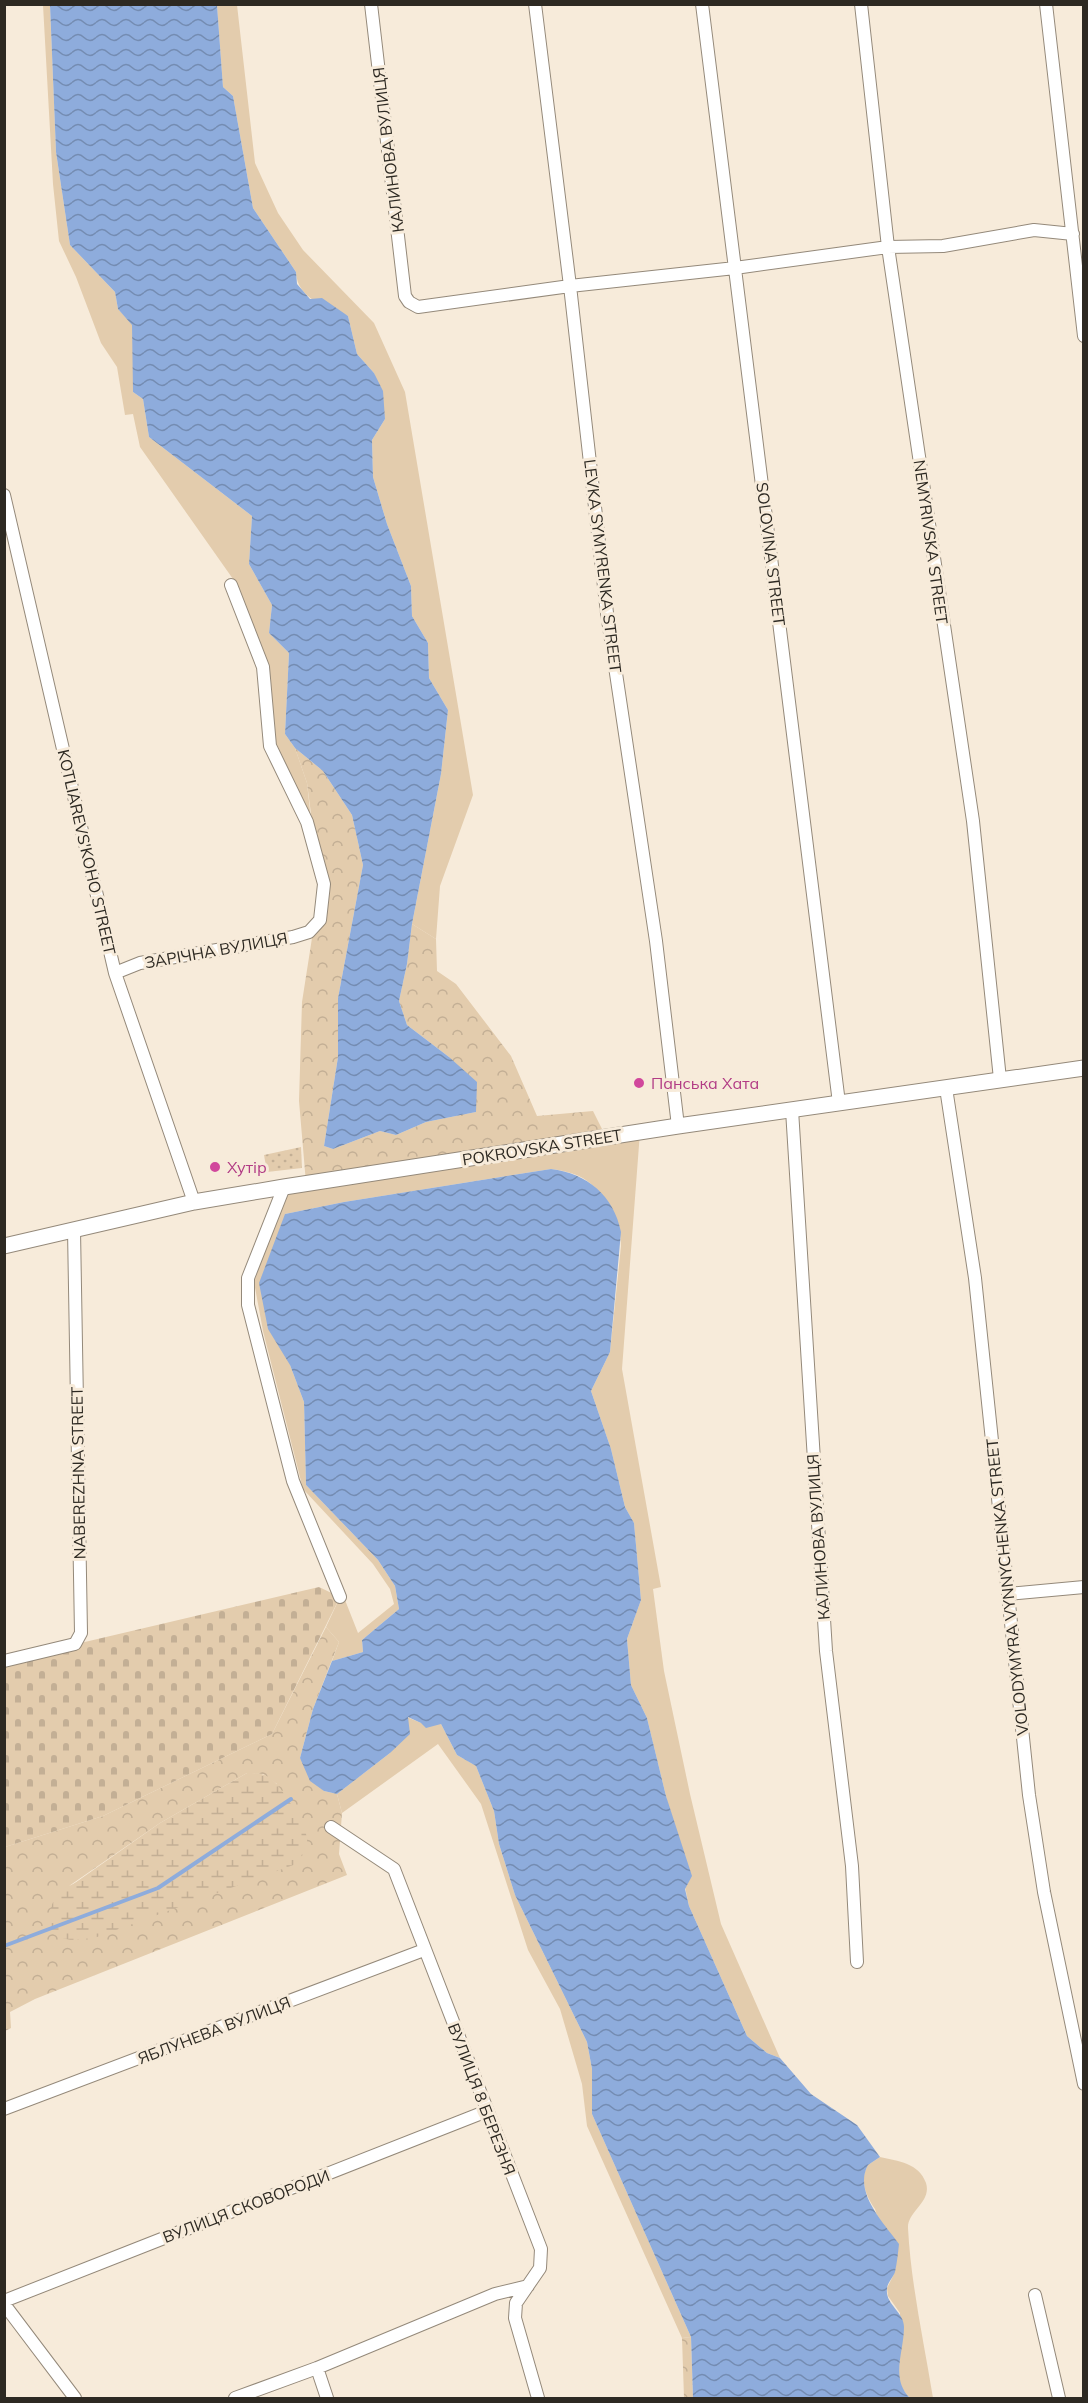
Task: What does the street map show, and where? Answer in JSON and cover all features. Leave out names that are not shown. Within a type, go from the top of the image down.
[{"type":"street","name":"КАЛИНОВА ВУЛИЦЯ","points":[[371,4],[405,296],[409,302],[418,307],[570,286]]},
{"type":"street","name":"LEVKA SYMYRENKA STREET","points":[[535,4],[607,614],[656,941],[678,1126]]},
{"type":"street","name":"SOLOVINA STREET","points":[[702,4],[839,1103]]},
{"type":"street","name":"NEMYRIVSKA STREET","points":[[861,4],[888,247],[973,821],[1000,1079]]},
{"type":"street","points":[[1046,4],[1083,336]]},
{"type":"street","points":[[570,286],[735,268],[888,247],[943,246],[1034,230],[1073,234]]},
{"type":"street","name":"KOTLIAREVS'KOHO STREET","points":[[4,495],[115,973],[194,1202]]},
{"type":"street","name":"ЗАРІЧНА ВУЛИЦЯ","points":[[115,973],[140,963],[293,937],[309,932],[320,920],[324,884],[307,822],[270,747],[263,666],[231,585]]},
{"type":"street","name":"POKROVSKA STREET","points":[[4,1246],[194,1202],[284,1187],[678,1126],[1083,1068]]},
{"type":"street","name":"VOLODYMYRA VYNNYCHENKA STREET","points":[[946,1088],[975,1278],[1029,1795],[1044,1892],[1083,2084]]},
{"type":"street","name":"КАЛИНОВА ВУЛИЦЯ","points":[[792,1110],[826,1651],[852,1866],[857,1962]]},
{"type":"street","points":[[284,1187],[248,1278],[248,1305],[293,1481],[340,1597]]},
{"type":"street","name":"NABEREZHNA STREET","points":[[4,1661],[75,1644],[81,1633],[74,1230]]},
{"type":"street","points":[[1008,1594],[1083,1587]]},
{"type":"street","name":"ВУЛИЦЯ 8 БЕРЕЗНЯ","points":[[331,1827],[394,1869],[541,2248],[540,2268],[516,2303],[515,2318],[538,2398]]},
{"type":"street","name":"ЯБЛУНЕВА ВУЛИЦЯ","points":[[4,2109],[424,1950]]},
{"type":"street","name":"ВУЛИЦЯ СКОВОРОДИ","points":[[4,2302],[487,2112]]},
{"type":"street","points":[[235,2398],[317,2368],[495,2294],[528,2286]]},
{"type":"street","points":[[1035,2295],[1059,2398]]},
{"type":"street","points":[[4,2302],[75,2398]]},
{"type":"street","points":[[317,2368],[327,2398]]},
{"type":"green space","points":[[43,5],[50,5],[56,152],[70,245],[115,292],[118,309],[133,325],[133,392],[143,399],[149,437],[252,516],[249,564],[272,605],[269,633],[289,653],[285,734],[295,748],[307,783],[311,820],[274,745],[267,666],[233,579],[140,447],[133,414],[125,415],[117,367],[101,343],[76,277],[59,241],[53,184]]},
{"type":"green space","points":[[217,5],[237,5],[255,163],[278,213],[303,250],[374,323],[405,392],[473,795],[440,886],[436,939],[412,924],[441,774],[448,710],[429,678],[428,643],[412,616],[411,586],[387,524],[373,477],[372,440],[385,419],[374,373],[357,354],[348,316],[322,305],[301,289],[296,272],[253,208],[233,96],[223,87]]},
{"type":"green space","points":[[295,748],[323,771],[352,815],[363,865],[338,998],[338,1057],[324,1146],[333,1149],[380,1131],[396,1135],[426,1122],[476,1112],[449,1057],[407,1025],[399,1001],[412,924],[436,939],[437,971],[456,984],[511,1056],[537,1116],[593,1111],[606,1137],[306,1183],[299,1101],[302,1002],[312,938],[325,922],[307,783]]},
{"type":"green space","points":[[640,1132],[622,1369],[661,1587],[653,1589],[664,1671],[721,1924],[780,2058],[767,2053],[747,2036],[689,1906],[647,1718],[631,1685],[627,1639],[641,1600],[634,1523],[625,1507],[611,1449],[591,1391],[610,1352],[621,1246],[615,1219],[600,1193],[580,1177],[551,1169],[344,1202],[285,1214],[290,1365],[304,1402],[306,1485],[378,1560],[395,1586],[399,1609],[362,1640],[363,1652],[332,1661],[339,1642],[326,1627],[340,1597],[345,1600],[358,1633],[394,1604],[390,1589],[373,1564],[303,1489],[263,1331],[254,1282],[284,1187]]},
{"type":"green space","points":[[301,1147],[302,1168],[267,1172],[264,1155]]},
{"type":"green space","points":[[319,1587],[340,1597],[272,1734],[103,1816],[5,1847],[4,1661]]},
{"type":"green space","points":[[326,1627],[339,1642],[313,1709],[300,1758],[324,1791],[337,1794],[342,1813],[339,1854],[347,1875],[35,1999],[10,2012],[11,2028],[5,2031],[5,1847],[103,1816],[272,1734]],"holes":[[[247,1773],[263,1774],[277,1784],[69,1886],[160,1823]]]},
{"type":"green space","points":[[407,1717],[421,1723],[441,1724],[457,1755],[476,1766],[494,1811],[499,1844],[515,1895],[587,2042],[592,2069],[592,2114],[691,2337],[682,2338],[587,2126],[582,2084],[560,2009],[528,1950],[481,1804],[438,1744],[342,1813],[337,1794],[390,1753]]},
{"type":"green space","points":[[247,1773],[262,1774],[275,1782],[298,1816],[306,1832],[307,1846],[296,1864],[97,1937],[65,1939],[47,1929],[55,1897],[160,1823]]},
{"type":"green space","points":[[880,2157],[913,2167],[923,2176],[926,2183],[926,2196],[911,2217],[908,2228],[915,2292],[933,2398],[910,2398],[902,2389],[899,2379],[900,2313],[888,2296],[887,2288],[894,2274],[875,2209],[866,2193],[864,2182],[868,2165]]},
{"type":"green space","points":[[691,2337],[693,2398],[684,2398],[682,2338]]},
{"type":"water","points":[[50,5],[217,5],[223,87],[233,96],[253,208],[296,272],[297,284],[310,299],[322,298],[348,316],[357,354],[374,373],[383,391],[385,419],[372,440],[373,477],[387,524],[411,586],[412,616],[428,643],[429,678],[448,710],[441,774],[399,1001],[407,1025],[477,1082],[476,1112],[426,1122],[396,1135],[380,1131],[333,1149],[324,1146],[338,1057],[338,998],[363,865],[352,815],[323,771],[295,748],[285,734],[289,653],[269,633],[272,605],[249,564],[252,516],[149,437],[143,399],[133,392],[132,325],[118,309],[115,292],[70,245],[56,152]]},
{"type":"water","points":[[551,1169],[576,1175],[597,1188],[612,1208],[621,1232],[610,1352],[591,1391],[611,1449],[625,1507],[634,1523],[641,1600],[627,1639],[631,1685],[647,1718],[666,1796],[692,1876],[685,1889],[689,1906],[747,2036],[767,2053],[780,2058],[811,2094],[857,2125],[880,2157],[868,2165],[864,2175],[864,2186],[872,2207],[899,2244],[895,2272],[888,2285],[887,2294],[903,2322],[899,2373],[904,2390],[910,2398],[693,2398],[691,2337],[592,2114],[592,2069],[587,2042],[515,1895],[499,1844],[494,1811],[476,1766],[457,1755],[441,1724],[426,1728],[408,1717],[410,1734],[390,1753],[337,1794],[324,1791],[310,1781],[300,1758],[313,1709],[332,1661],[363,1652],[362,1640],[399,1609],[395,1586],[378,1560],[306,1485],[304,1402],[290,1365],[268,1329],[259,1283],[285,1214],[344,1202]]},
{"type":"waterway","points":[[4,1946],[158,1888],[291,1799]]},
{"type":"place","name":"Панська Хата","points":[[639,1083]]},
{"type":"place","name":"Хутір","points":[[215,1167]]}]
